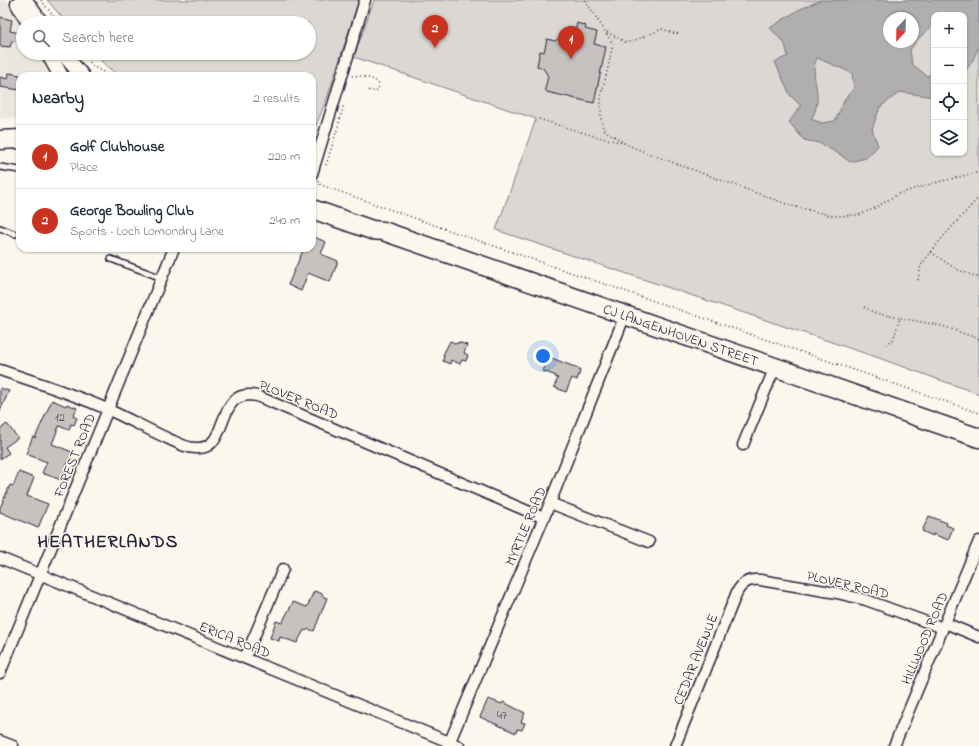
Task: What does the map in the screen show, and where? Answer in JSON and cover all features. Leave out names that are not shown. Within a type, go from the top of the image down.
[{"type":"highway","points":[[0,128],[16,128]]},
{"type":"highway","points":[[0,140],[16,139]]},
{"type":"highway","name":"CJ LANGENHOVEN STREET","points":[[316,201],[349,213],[378,226],[383,232]]},
{"type":"highway","name":"CJ LANGENHOVEN STREET","points":[[316,210],[625,315],[979,438]]},
{"type":"street","points":[[316,173],[365,0]]},
{"type":"street","points":[[24,1],[27,16]]},
{"type":"street","points":[[24,1],[36,16]]},
{"type":"street","points":[[52,60],[59,72]]},
{"type":"street","points":[[69,60],[79,72]]},
{"type":"street","name":"FOREST ROAD","points":[[0,673],[172,252]]},
{"type":"street","name":"MYRTLE ROAD","points":[[452,745],[625,315]]},
{"type":"street","points":[[743,445],[775,367]]},
{"type":"street","name":"PLOVER ROAD","points":[[0,370],[108,410],[183,445],[200,449],[211,443],[215,438],[229,406],[233,401],[245,394],[257,396],[544,518]]},
{"type":"street","points":[[550,503],[649,542]]},
{"type":"street","name":"HILLWOOD ROAD","points":[[894,746],[979,541]]},
{"type":"street","name":"ERICA ROAD","points":[[0,558],[245,658],[452,745]]},
{"type":"street","points":[[245,658],[283,569]]},
{"type":"street","name":"PLOVER ROAD","points":[[744,583],[760,580],[851,596],[874,602],[979,637]]},
{"type":"street","name":"CEDAR AVENUE","points":[[675,746],[737,592],[744,583]]},
{"type":"street","points":[[0,741],[13,746]]},
{"type":"lane","points":[[0,167],[16,169]]},
{"type":"lane","points":[[0,228],[15,234]]},
{"type":"lane","points":[[111,259],[162,278]]},
{"type":"path","points":[[41,0],[54,16]]},
{"type":"path","points":[[585,0],[612,44],[606,77],[601,94],[601,118],[603,129],[626,144]]},
{"type":"path","points":[[605,32],[625,42],[631,42],[662,29],[676,34],[680,32]]},
{"type":"path","points":[[88,60],[94,67],[103,72]]},
{"type":"path","points":[[351,76],[361,76],[378,82],[379,86],[376,92],[368,90]]},
{"type":"path","points":[[324,167],[338,130],[345,100]]},
{"type":"path","points":[[539,119],[626,144],[792,206],[834,216],[859,215],[875,208],[898,194],[979,172]]},
{"type":"path","points":[[316,179],[321,185],[456,233],[979,413]]},
{"type":"path","points":[[918,280],[921,266],[931,252],[979,197]]},
{"type":"path","points":[[931,252],[956,269],[979,278]]},
{"type":"path","points":[[864,308],[875,313],[943,326],[979,339]]},
{"type":"path","points":[[886,344],[893,340],[900,318]]},
{"type":"shaded area","points":[[0,0],[6,0],[16,17],[16,60],[41,60],[49,72],[16,72],[16,118],[0,119]]},
{"type":"shaded area","points":[[47,0],[359,0],[327,98],[316,126],[316,72],[114,72],[100,60],[316,60],[316,16],[61,16]]},
{"type":"shaded area","points":[[374,0],[979,0],[979,394],[876,357],[496,230],[536,119],[354,57]]},
{"type":"shaded area","points":[[821,0],[979,0],[979,46],[973,60],[967,69],[967,12],[931,12],[931,27],[919,38],[919,12],[883,12],[883,48],[911,48],[910,50],[912,64],[927,76],[931,74],[931,97],[900,92],[880,107],[872,129],[878,146],[866,158],[850,162],[819,143],[804,140],[789,122],[801,106],[790,95],[775,62],[788,56],[785,44],[770,28],[798,10]],"holes":[[[817,58],[852,73],[854,88],[845,99],[835,121],[822,123],[811,119],[816,110],[817,101],[814,76]]]},
{"type":"building","points":[[0,17],[12,20],[10,31],[16,32],[16,42],[12,41],[10,47],[0,46]]},
{"type":"building","points":[[577,23],[586,26],[585,29],[597,32],[594,44],[606,47],[594,103],[547,92],[545,89],[548,76],[543,68],[537,66],[540,51],[544,52],[547,39],[555,41],[560,37],[567,39],[570,27],[576,28]]},
{"type":"building","points":[[9,73],[16,74],[16,89],[0,87],[0,77],[8,79]]},
{"type":"building","points":[[316,238],[326,242],[321,254],[338,261],[330,282],[308,273],[301,291],[288,285],[302,252],[316,252]]},
{"type":"building","points":[[450,341],[457,344],[458,342],[467,345],[464,353],[468,355],[466,361],[462,360],[460,364],[451,360],[450,364],[443,361],[443,355]]},
{"type":"building","points":[[549,357],[580,369],[577,380],[572,378],[566,392],[554,387],[558,378],[555,377],[556,376],[543,371]]},
{"type":"building","points":[[0,388],[9,391],[0,411]]},
{"type":"building","points":[[52,400],[66,406],[67,404],[77,408],[73,416],[77,418],[74,425],[71,424],[69,430],[59,426],[52,444],[72,452],[61,480],[42,473],[47,462],[26,454],[33,436],[35,438]]},
{"type":"building","points":[[7,424],[18,438],[5,447],[9,453],[0,459],[0,429]]},
{"type":"building","points":[[19,472],[34,478],[27,496],[48,504],[38,528],[0,512],[0,508],[10,485],[13,486]]},
{"type":"building","points":[[929,516],[947,523],[946,525],[953,528],[948,540],[922,531]]},
{"type":"building","points":[[314,591],[323,594],[322,596],[327,598],[314,631],[308,629],[306,631],[304,630],[297,643],[280,637],[279,641],[270,638],[276,621],[282,623],[293,602],[307,607]]},
{"type":"building","points":[[488,699],[502,704],[503,702],[525,713],[521,722],[525,723],[522,730],[517,729],[516,733],[480,717]]},
{"type":"place","name":"George Bowling Club","points":[[435,48]]},
{"type":"place","name":"Golf Clubhouse","points":[[571,59]]},
{"type":"district","name":"HEATHERLANDS","points":[[108,541]]}]
